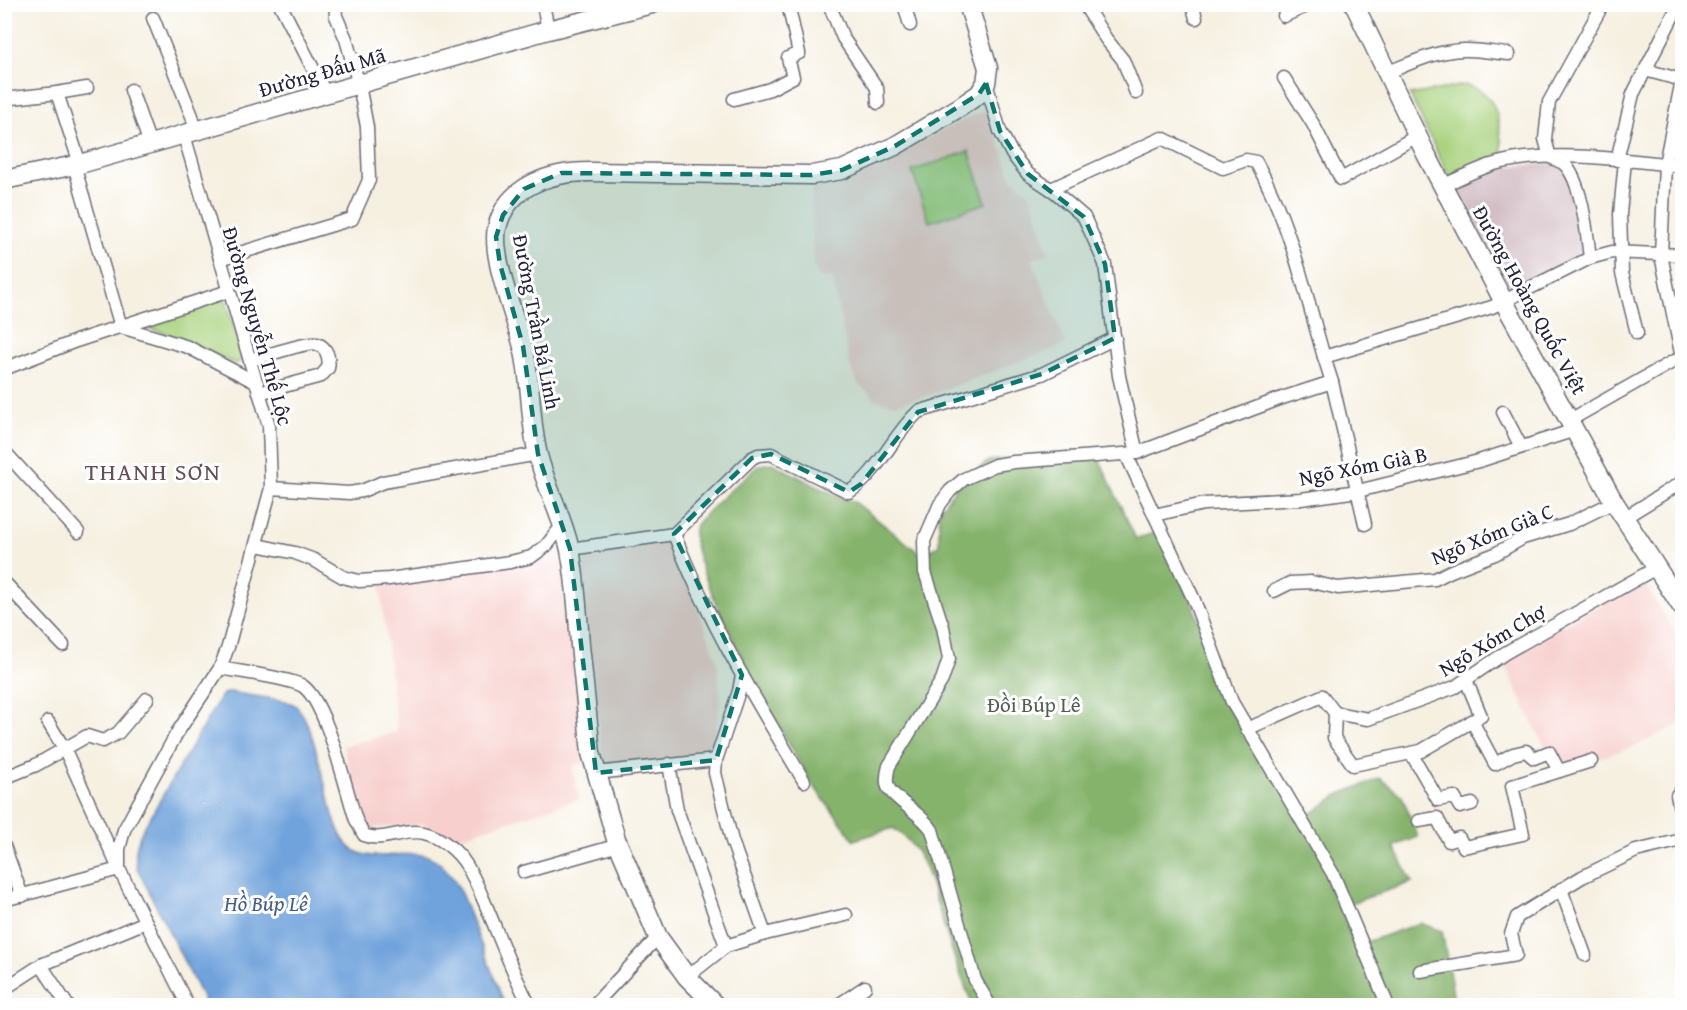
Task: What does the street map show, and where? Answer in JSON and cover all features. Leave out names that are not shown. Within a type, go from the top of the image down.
[{"type":"street","points":[[280,4],[326,94]]},
{"type":"street","points":[[220,259],[352,219],[369,180],[367,127],[359,85],[346,39],[336,16],[335,4]]},
{"type":"street","points":[[543,4],[548,30]]},
{"type":"street","name":"Đường Đấu Mã","points":[[4,180],[77,165],[548,30],[652,4]]},
{"type":"street","points":[[735,99],[770,88],[793,77],[788,58],[799,53],[788,4]]},
{"type":"street","points":[[829,4],[843,38],[877,88],[878,102]]},
{"type":"street","points":[[904,4],[910,25]]},
{"type":"street","points":[[968,4],[988,68],[986,83],[1000,131],[1012,154],[1028,174],[1051,189],[1084,217],[1105,264],[1119,376],[1132,453],[1154,515],[1194,600],[1232,702],[1333,874],[1388,1005]]},
{"type":"street","points":[[1084,4],[1106,39],[1123,60],[1136,93]]},
{"type":"street","points":[[1192,4],[1196,18]]},
{"type":"street","points":[[1284,16],[1311,4]]},
{"type":"street","name":"Đường Hoàng Quốc Việt","points":[[1354,4],[1442,186],[1504,302],[1614,502],[1683,607]]},
{"type":"street","points":[[1590,258],[1583,212],[1574,180],[1564,164],[1550,157],[1545,139],[1549,102],[1603,4]]},
{"type":"street","points":[[1637,333],[1622,273],[1621,160],[1633,94],[1679,4]]},
{"type":"street","name":"Đường Nguyễn Thế Lộc","points":[[119,868],[118,849],[124,830],[177,733],[220,668],[257,545],[271,488],[269,426],[220,259],[190,133],[192,116],[153,18]]},
{"type":"street","points":[[1386,73],[1423,57],[1446,52],[1463,50],[1509,54]]},
{"type":"street","points":[[1645,70],[1682,80],[1665,164],[1660,255],[1678,360]]},
{"type":"street","points":[[1284,78],[1313,124],[1341,179],[1417,136]]},
{"type":"street","name":"Đường Trần Bá Linh","points":[[716,1005],[687,977],[658,937],[619,845],[596,773],[591,753],[576,587],[570,549],[538,454],[523,346],[500,264],[496,237],[497,227],[510,204],[524,189],[546,178],[573,172],[812,175],[842,170],[895,146],[974,99],[986,83]]},
{"type":"street","points":[[4,99],[87,88]]},
{"type":"street","points":[[131,90],[150,144]]},
{"type":"street","points":[[57,93],[121,327]]},
{"type":"street","points":[[1051,189],[1162,138],[1223,168],[1246,160],[1256,162],[1280,209],[1332,382],[1365,524]]},
{"type":"street","points":[[1442,186],[1497,164],[1550,157],[1621,160],[1683,166]]},
{"type":"street","points":[[1324,357],[1504,302],[1590,258],[1612,252],[1683,255]]},
{"type":"street","points":[[4,369],[47,351],[229,291]]},
{"type":"street","points":[[121,327],[188,347],[258,388],[321,376],[328,368],[329,358],[323,347],[312,343],[250,360]]},
{"type":"street","points":[[570,549],[674,534],[752,458],[758,455],[771,454],[849,492],[861,484],[906,423],[918,412],[1042,374],[1115,338]]},
{"type":"street","name":"Ngõ Xóm Già B","points":[[1154,515],[1204,504],[1301,499],[1358,491],[1479,460],[1521,447],[1572,425],[1678,360]]},
{"type":"street","points":[[990,1005],[975,980],[932,830],[927,822],[889,789],[886,778],[889,765],[942,680],[950,659],[943,627],[925,572],[924,541],[940,504],[963,479],[979,471],[1014,462],[1132,453],[1332,382]]},
{"type":"street","points":[[1503,412],[1521,447]]},
{"type":"street","points":[[4,451],[78,532]]},
{"type":"street","points":[[271,488],[349,493],[383,482],[538,454]]},
{"type":"street","points":[[1624,518],[1683,482]]},
{"type":"street","name":"Ngõ Xóm Già C","points":[[1274,591],[1290,583],[1311,582],[1338,588],[1435,579],[1495,554],[1523,538],[1569,524],[1614,502]]},
{"type":"street","points":[[257,545],[295,553],[314,560],[343,577],[359,581],[389,579],[531,557],[546,546],[562,526]]},
{"type":"street","points":[[674,534],[691,578],[742,675],[804,782]]},
{"type":"street","name":"Ngõ Xóm Chợ","points":[[1247,729],[1322,696],[1335,713],[1368,719],[1455,687],[1505,653],[1656,568]]},
{"type":"street","points":[[4,582],[63,645]]},
{"type":"street","points":[[220,668],[298,684],[311,693],[322,714],[356,820],[364,836],[370,838],[423,832],[453,849],[472,876],[530,1005]]},
{"type":"street","points":[[742,675],[739,691],[716,760],[715,773],[723,808],[765,934]]},
{"type":"street","points":[[1335,713],[1334,738],[1353,765],[1420,751],[1481,716],[1466,680]]},
{"type":"street","points":[[4,778],[36,765],[87,736],[103,741],[118,733],[147,699]]},
{"type":"street","points":[[1473,721],[1495,764],[1513,754],[1526,751],[1534,758],[1549,752],[1559,771]]},
{"type":"street","points":[[48,722],[65,750],[119,868],[188,1005]]},
{"type":"street","points":[[1410,753],[1438,801],[1454,797],[1460,807],[1472,804]]},
{"type":"street","points":[[596,773],[716,760]]},
{"type":"street","points":[[1419,821],[1437,818],[1449,841],[1459,838],[1464,847],[1523,834],[1512,786],[1591,761]]},
{"type":"street","points":[[669,764],[677,810],[726,946]]},
{"type":"street","points":[[1683,789],[1677,795],[1683,817]]},
{"type":"street","points":[[1420,971],[1516,955],[1511,934],[1517,917],[1562,889],[1636,851],[1683,840]]},
{"type":"street","points":[[524,872],[619,845]]},
{"type":"street","points":[[4,846],[22,896]]},
{"type":"street","points":[[4,900],[119,868]]},
{"type":"street","points":[[1562,889],[1585,955]]},
{"type":"street","points":[[687,977],[726,946],[765,934],[846,915]]},
{"type":"street","points":[[4,989],[41,965],[146,922]]},
{"type":"street","points":[[592,1005],[658,937]]},
{"type":"street","points":[[41,965],[68,1005]]},
{"type":"street","points":[[837,1005],[865,987]]},
{"type":"highlighted area","points":[[986,83],[1000,131],[1028,174],[1084,217],[1105,264],[1115,338],[1042,374],[918,412],[861,484],[849,492],[771,454],[752,458],[674,534],[742,675],[716,760],[596,773],[570,549],[538,454],[523,346],[500,264],[496,237],[503,215],[524,189],[561,173],[812,175],[842,170],[895,146],[979,94]]},
{"type":"shaded area","points":[[987,109],[1012,179],[1030,194],[1049,254],[1032,260],[1066,344],[931,395],[897,404],[878,401],[858,384],[850,365],[832,277],[820,278],[813,266],[812,183],[846,176]]},
{"type":"shaded area","points":[[1553,163],[1568,173],[1577,200],[1584,259],[1513,293],[1456,188],[1504,167]]},
{"type":"shaded area","points":[[671,539],[717,660],[721,699],[711,755],[604,769],[578,555]]},
{"type":"shaded area","points":[[565,547],[588,761],[572,766],[579,799],[456,838],[423,824],[373,828],[363,816],[343,746],[397,732],[379,576]]},
{"type":"shaded area","points":[[1643,581],[1682,644],[1682,723],[1636,746],[1559,771],[1533,724],[1502,659]]},
{"type":"green space","points":[[1465,85],[1486,95],[1492,103],[1499,122],[1503,156],[1449,177],[1410,95]]},
{"type":"green space","points":[[969,151],[986,203],[929,222],[912,171]]},
{"type":"green space","points":[[225,299],[227,303],[243,358],[236,364],[169,334],[146,328],[144,325],[147,322]]},
{"type":"green space","name":"Đồi Búp Lê","points":[[1095,450],[1136,539],[1163,530],[1230,700],[1305,818],[1338,795],[1380,778],[1402,796],[1418,837],[1394,846],[1412,882],[1340,907],[1355,946],[1420,923],[1442,931],[1454,1000],[1484,1001],[1484,1005],[973,1005],[957,965],[931,883],[913,846],[893,828],[854,840],[819,793],[780,727],[721,613],[696,549],[694,529],[697,523],[759,465],[772,463],[824,490],[856,503],[922,555],[939,545],[939,511],[955,489],[988,461]]},
{"type":"water","name":"Hồ Búp Lê","points":[[229,692],[286,701],[295,705],[303,715],[316,748],[337,826],[350,848],[369,855],[423,855],[435,860],[444,868],[459,888],[505,1005],[206,1005],[137,868],[136,854],[142,831],[215,706],[223,694]]},
{"type":"district","name":"THANH SƠN","points":[[153,471]]}]
